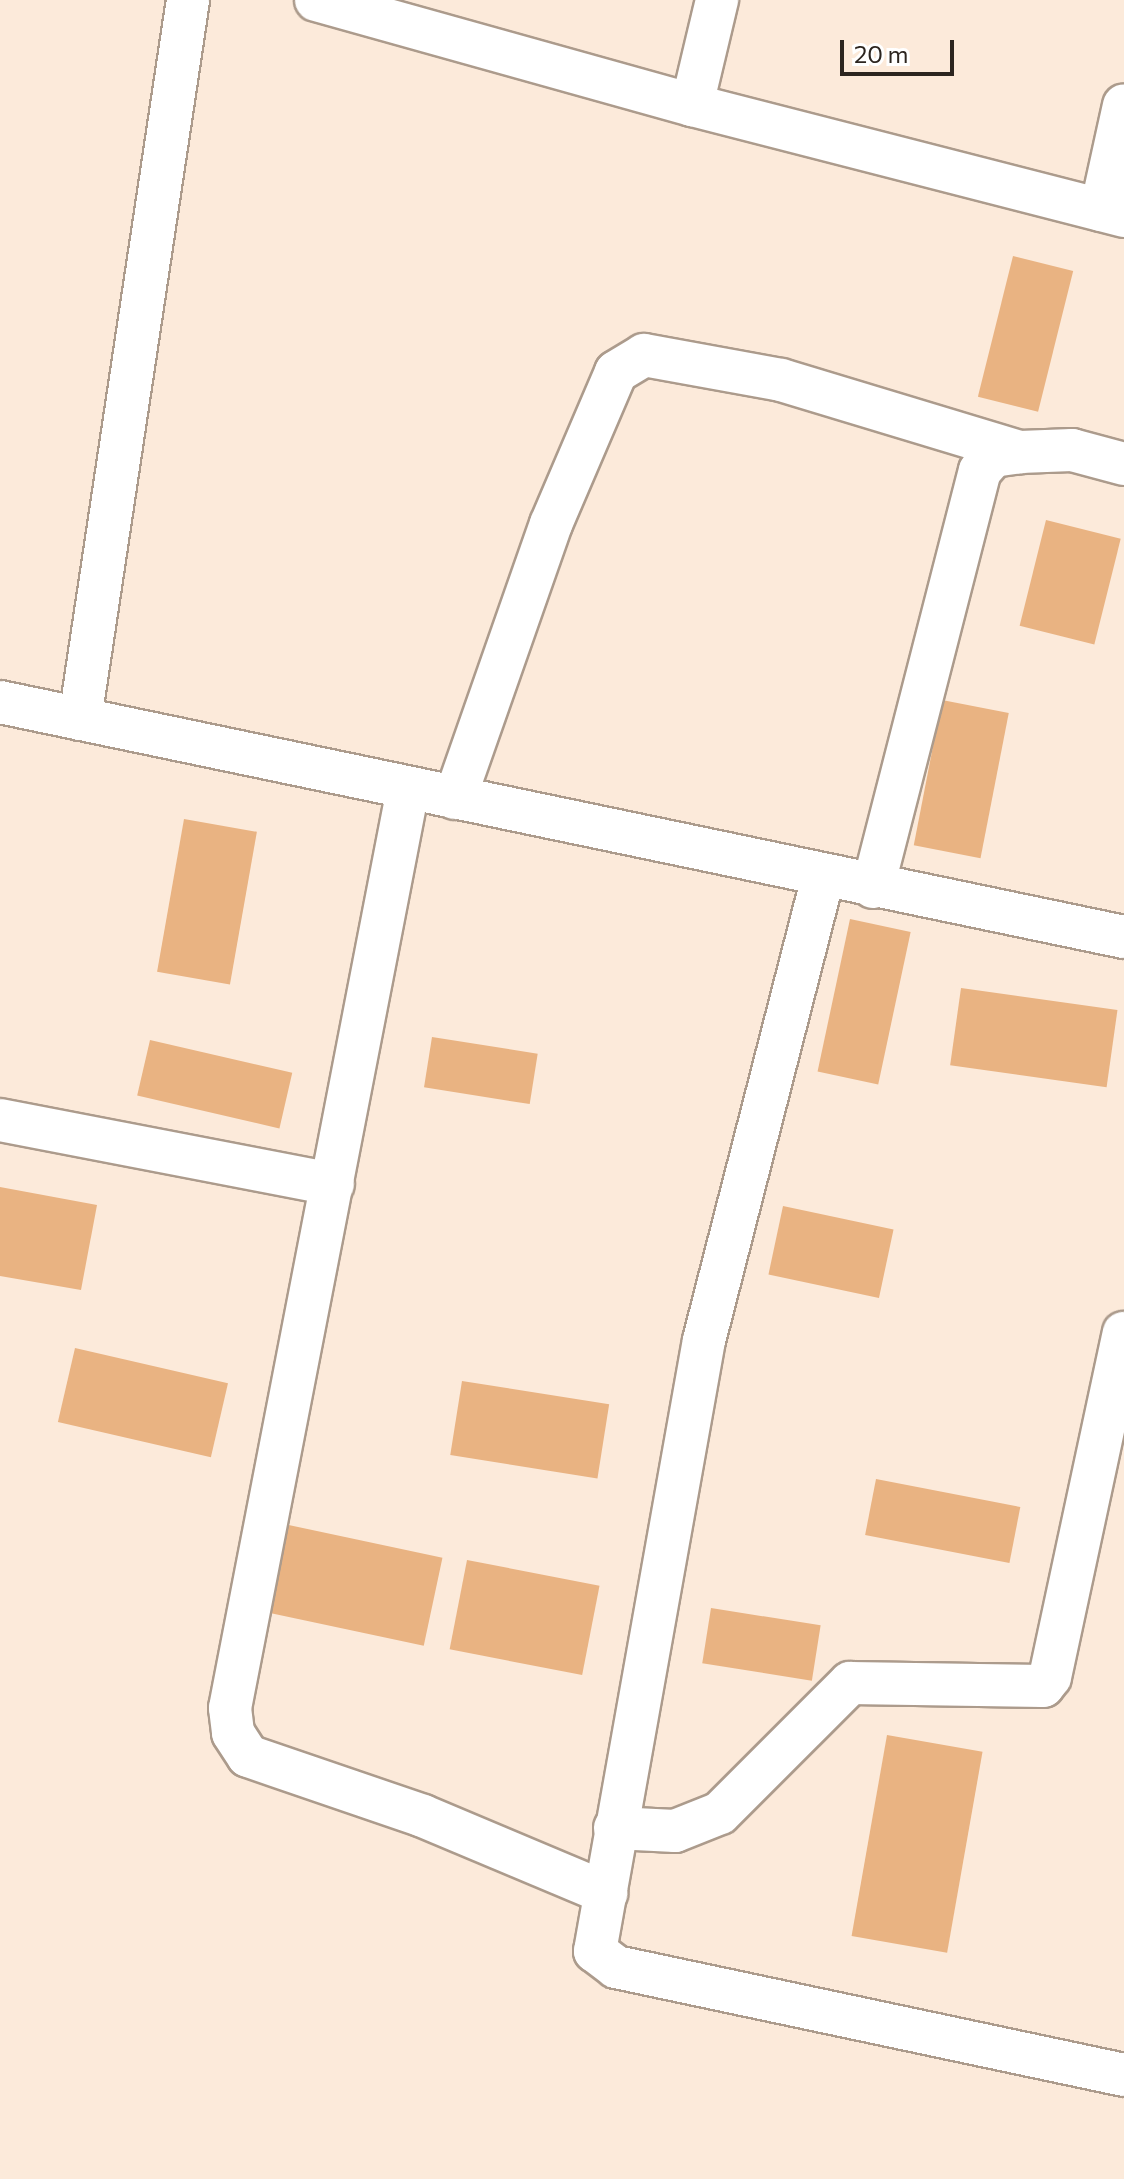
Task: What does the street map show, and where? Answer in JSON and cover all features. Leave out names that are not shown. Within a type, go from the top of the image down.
[{"type":"street","points":[[80,719],[188,0]]},
{"type":"street","points":[[316,0],[692,105],[1113,213],[1124,105]]},
{"type":"street","points":[[692,105],[717,0]]},
{"type":"street","points":[[455,798],[551,524],[616,372],[644,355],[781,380],[1020,452]]},
{"type":"street","points":[[873,887],[980,471],[993,456],[1020,452],[1072,450],[1124,464]]},
{"type":"street","points":[[0,702],[823,877],[1124,937]]},
{"type":"street","points":[[408,789],[230,1708],[233,1733],[248,1756],[423,1816],[606,1893]]},
{"type":"street","points":[[823,877],[704,1340],[595,1951],[616,1967],[1124,2075]]},
{"type":"street","points":[[0,1120],[333,1184]]},
{"type":"street","points":[[615,1828],[675,1831],[720,1813],[850,1683],[1043,1686],[1050,1677],[1124,1333]]},
{"type":"building","points":[[1013,256],[1073,271],[1038,412],[978,397]]},
{"type":"building","points":[[1046,520],[1121,539],[1094,644],[1020,626]]},
{"type":"building","points":[[942,700],[1009,713],[981,858],[914,845]]},
{"type":"building","points":[[184,819],[257,832],[230,984],[157,972]]},
{"type":"building","points":[[850,919],[911,932],[878,1084],[818,1072]]},
{"type":"building","points":[[961,988],[1117,1010],[1107,1087],[950,1065]]},
{"type":"building","points":[[432,1037],[538,1054],[530,1104],[424,1087]]},
{"type":"building","points":[[150,1040],[292,1073],[279,1128],[137,1096]]},
{"type":"building","points":[[0,1187],[97,1205],[81,1290],[0,1276]]},
{"type":"building","points":[[783,1206],[894,1229],[879,1298],[768,1274]]},
{"type":"building","points":[[75,1348],[228,1383],[211,1457],[58,1422]]},
{"type":"building","points":[[462,1381],[609,1404],[597,1478],[450,1455]]},
{"type":"building","points":[[876,1479],[1020,1507],[1009,1563],[865,1535]]},
{"type":"building","points":[[284,1524],[442,1558],[424,1646],[265,1612]]},
{"type":"building","points":[[467,1560],[600,1586],[582,1675],[450,1649]]},
{"type":"building","points":[[711,1608],[821,1625],[812,1681],[702,1663]]},
{"type":"building","points":[[887,1735],[983,1752],[947,1953],[852,1936]]}]
